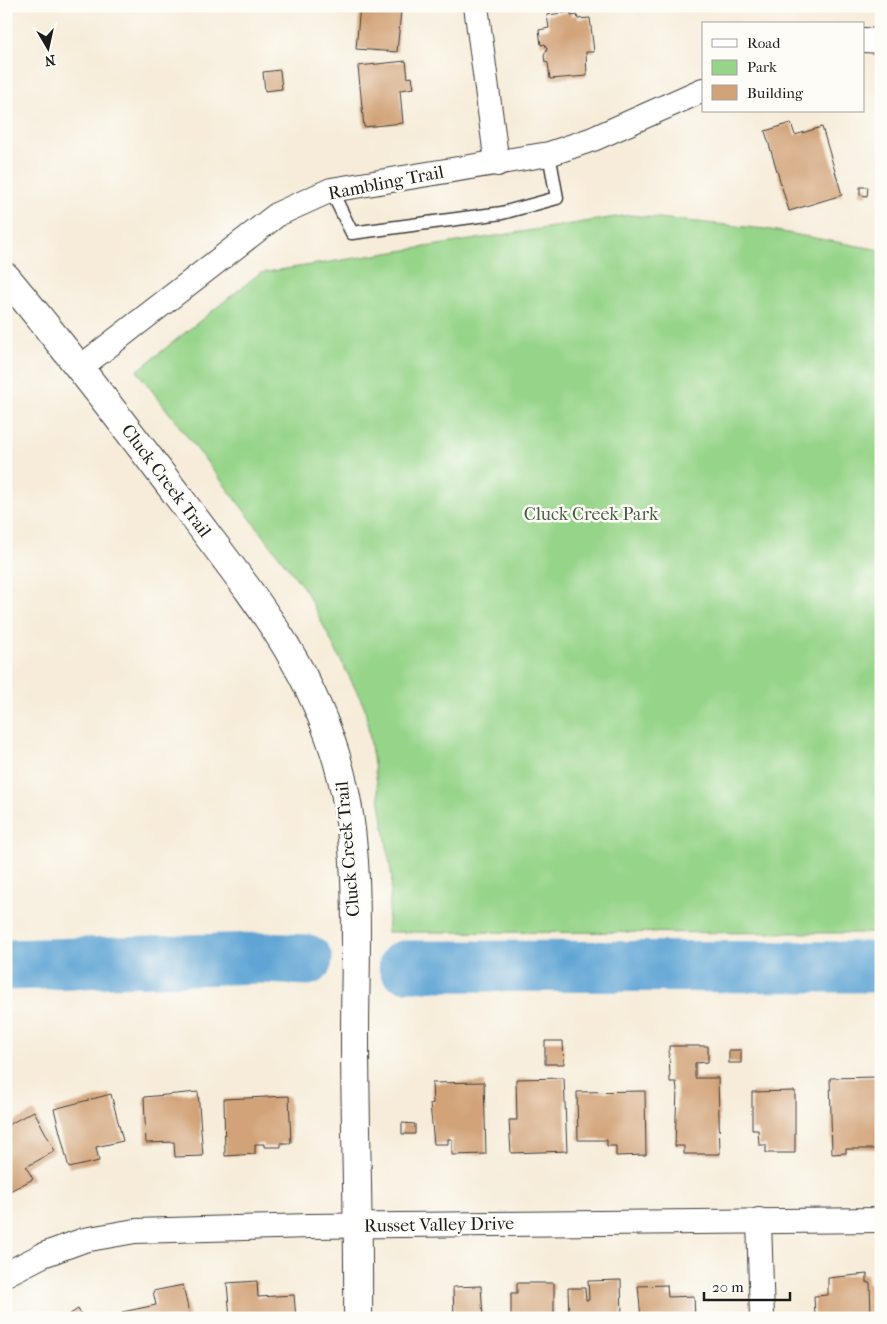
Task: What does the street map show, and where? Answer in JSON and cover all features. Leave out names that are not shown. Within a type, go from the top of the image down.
[{"type":"street","points":[[476,6],[496,164]]},
{"type":"street","points":[[864,40],[881,41]]},
{"type":"street","name":"Rambling Trail","points":[[81,367],[278,214],[330,190],[549,154],[593,139],[702,90]]},
{"type":"street","name":"Cluck Creek Trail","points":[[6,277],[81,367],[273,623],[305,678],[340,772],[348,810],[355,886],[358,1318]]},
{"type":"street","points":[[759,1220],[762,1318]]},
{"type":"street","name":"Russet Valley Drive","points":[[6,1274],[44,1255],[84,1240],[135,1231],[759,1220],[881,1220]]},
{"type":"lane","points":[[330,190],[352,234],[502,213],[556,198],[549,154]]},
{"type":"green space","name":"Cluck Creek Park","points":[[629,215],[765,229],[881,250],[881,933],[387,932],[392,878],[365,708],[306,591],[137,371],[260,273]]},
{"type":"building","points":[[360,6],[404,6],[403,12],[401,11],[397,52],[356,49]]},
{"type":"building","points":[[571,12],[571,16],[577,15],[578,19],[590,18],[594,52],[586,52],[587,76],[550,79],[548,63],[545,62],[544,56],[547,49],[545,44],[541,45],[539,30],[549,28],[547,15]]},
{"type":"building","points":[[406,61],[408,78],[412,77],[414,88],[400,90],[403,123],[364,127],[358,66]]},
{"type":"building","points":[[280,70],[282,89],[265,91],[263,72]]},
{"type":"building","points":[[791,123],[795,135],[822,127],[842,195],[789,211],[765,131]]},
{"type":"building","points":[[860,187],[868,187],[867,196],[860,195]]},
{"type":"building","points":[[545,1041],[563,1041],[564,1064],[545,1064]]},
{"type":"building","points":[[669,1046],[708,1046],[708,1062],[695,1063],[695,1078],[718,1078],[720,1154],[684,1154],[684,1146],[675,1146],[677,1089],[676,1082],[670,1082]]},
{"type":"building","points":[[729,1050],[741,1050],[741,1063],[729,1063]]},
{"type":"building","points":[[876,1077],[878,1149],[846,1149],[846,1153],[832,1154],[830,1078]]},
{"type":"building","points":[[564,1078],[567,1151],[511,1153],[509,1120],[517,1120],[516,1079]]},
{"type":"building","points":[[484,1082],[486,1154],[452,1155],[452,1139],[448,1139],[448,1144],[434,1144],[430,1104],[433,1103],[432,1083]]},
{"type":"building","points":[[645,1091],[646,1155],[616,1156],[616,1146],[607,1146],[607,1140],[578,1140],[577,1092]]},
{"type":"building","points":[[795,1091],[795,1153],[766,1153],[766,1145],[759,1145],[758,1130],[752,1130],[752,1092]]},
{"type":"building","points":[[198,1092],[203,1156],[175,1157],[174,1142],[146,1143],[144,1097]]},
{"type":"building","points":[[111,1094],[123,1141],[96,1147],[99,1161],[69,1168],[54,1109]]},
{"type":"building","points":[[289,1096],[291,1143],[281,1143],[281,1147],[264,1147],[264,1144],[255,1144],[255,1154],[225,1156],[224,1099]]},
{"type":"building","points":[[34,1111],[55,1151],[26,1167],[33,1179],[6,1193],[6,1126]]},
{"type":"building","points":[[402,1123],[415,1124],[415,1134],[402,1134]]},
{"type":"building","points":[[867,1274],[867,1283],[870,1283],[871,1318],[815,1318],[814,1296],[828,1295],[828,1278]]},
{"type":"building","points":[[621,1280],[622,1318],[569,1318],[568,1288],[585,1288],[586,1300],[589,1300],[588,1281]]},
{"type":"building","points":[[257,1281],[258,1297],[294,1295],[296,1318],[230,1318],[227,1283]]},
{"type":"building","points":[[517,1283],[554,1283],[554,1318],[511,1318],[511,1293],[517,1293]]},
{"type":"building","points":[[183,1285],[190,1318],[123,1318],[122,1312],[156,1305],[153,1291]]},
{"type":"building","points":[[667,1285],[668,1297],[694,1296],[695,1318],[641,1318],[638,1286]]},
{"type":"building","points":[[481,1286],[483,1318],[454,1318],[453,1287]]},
{"type":"building","points":[[78,1309],[83,1318],[64,1318]]},
{"type":"waterway","points":[[6,965],[263,958],[307,960]]},
{"type":"waterway","points":[[404,966],[881,967]]}]
